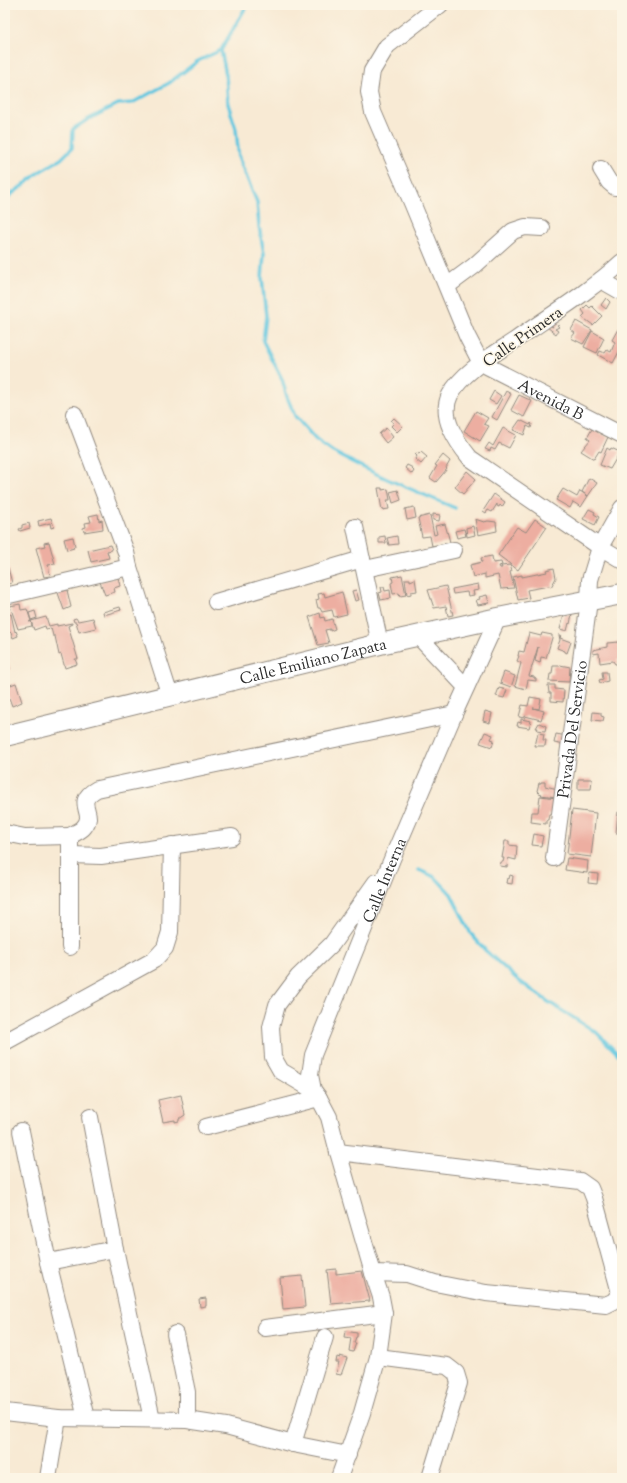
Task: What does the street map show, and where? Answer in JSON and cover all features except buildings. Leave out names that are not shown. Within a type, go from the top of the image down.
[{"type":"main road","name":"Calle Emiliano Zapata","points":[[5,736],[380,644],[498,618],[622,594]]},
{"type":"street","points":[[440,5],[387,46],[372,71],[369,92],[373,112],[467,336],[481,363]]},
{"type":"street","points":[[601,169],[609,182],[615,188],[622,188]]},
{"type":"street","points":[[446,286],[474,266],[513,231],[525,227],[542,228]]},
{"type":"street","name":"Calle Primera","points":[[600,547],[470,458],[457,442],[446,410],[450,396],[461,379],[481,363],[602,280],[622,262]]},
{"type":"street","points":[[602,280],[622,292]]},
{"type":"street","name":"Avenida B","points":[[481,363],[622,434]]},
{"type":"street","points":[[74,414],[126,552],[129,567],[170,696]]},
{"type":"street","name":"Privada Del Servicio","points":[[554,858],[589,601],[590,580],[600,547],[622,508]]},
{"type":"street","points":[[355,527],[380,644]]},
{"type":"street","points":[[600,547],[622,560]]},
{"type":"street","points":[[216,602],[364,564],[454,550]]},
{"type":"street","points":[[5,596],[129,567]]},
{"type":"street","name":"Calle Interna","points":[[314,1088],[313,1056],[392,859],[454,714],[498,618]]},
{"type":"street","points":[[418,636],[466,687]]},
{"type":"street","points":[[5,831],[25,837],[70,836],[84,828],[89,816],[85,805],[86,797],[98,789],[454,714]]},
{"type":"street","points":[[70,836],[70,947]]},
{"type":"street","points":[[71,855],[101,856],[232,837]]},
{"type":"street","points":[[5,1042],[154,960],[165,948],[170,932],[172,845]]},
{"type":"street","points":[[339,1478],[362,1413],[378,1357],[384,1313],[381,1296],[373,1273],[329,1117],[314,1088],[281,1071],[273,1057],[271,1027],[277,1005],[298,976],[332,944],[392,859]]},
{"type":"street","points":[[206,1127],[314,1088]]},
{"type":"street","points":[[90,1117],[115,1249],[152,1419]]},
{"type":"street","points":[[21,1131],[48,1262],[86,1418]]},
{"type":"street","points":[[338,1152],[580,1181],[590,1188],[594,1198],[620,1293],[614,1301],[606,1305],[486,1293],[435,1282],[407,1274],[373,1273]]},
{"type":"street","points":[[48,1262],[115,1249]]},
{"type":"street","points":[[265,1328],[384,1313]]},
{"type":"street","points":[[175,1334],[187,1392],[187,1420]]},
{"type":"street","points":[[293,1444],[325,1337]]},
{"type":"street","points":[[378,1357],[447,1366],[456,1373],[458,1383],[430,1478]]},
{"type":"street","points":[[5,1412],[58,1418],[187,1420],[226,1426],[293,1444],[348,1455]]},
{"type":"street","points":[[48,1478],[58,1418]]},
{"type":"waterway","points":[[5,209],[9,196],[39,172],[61,159],[72,148],[73,129],[118,104],[132,103],[169,83],[198,61],[221,50],[247,5]]},
{"type":"waterway","points":[[221,50],[226,75],[228,104],[236,129],[239,159],[257,202],[259,226],[264,253],[262,278],[266,316],[263,341],[282,379],[287,397],[295,416],[316,440],[333,452],[387,479],[455,508]]},
{"type":"waterway","points":[[419,870],[435,877],[451,894],[471,934],[486,951],[518,980],[550,1003],[596,1032],[622,1058]]}]
